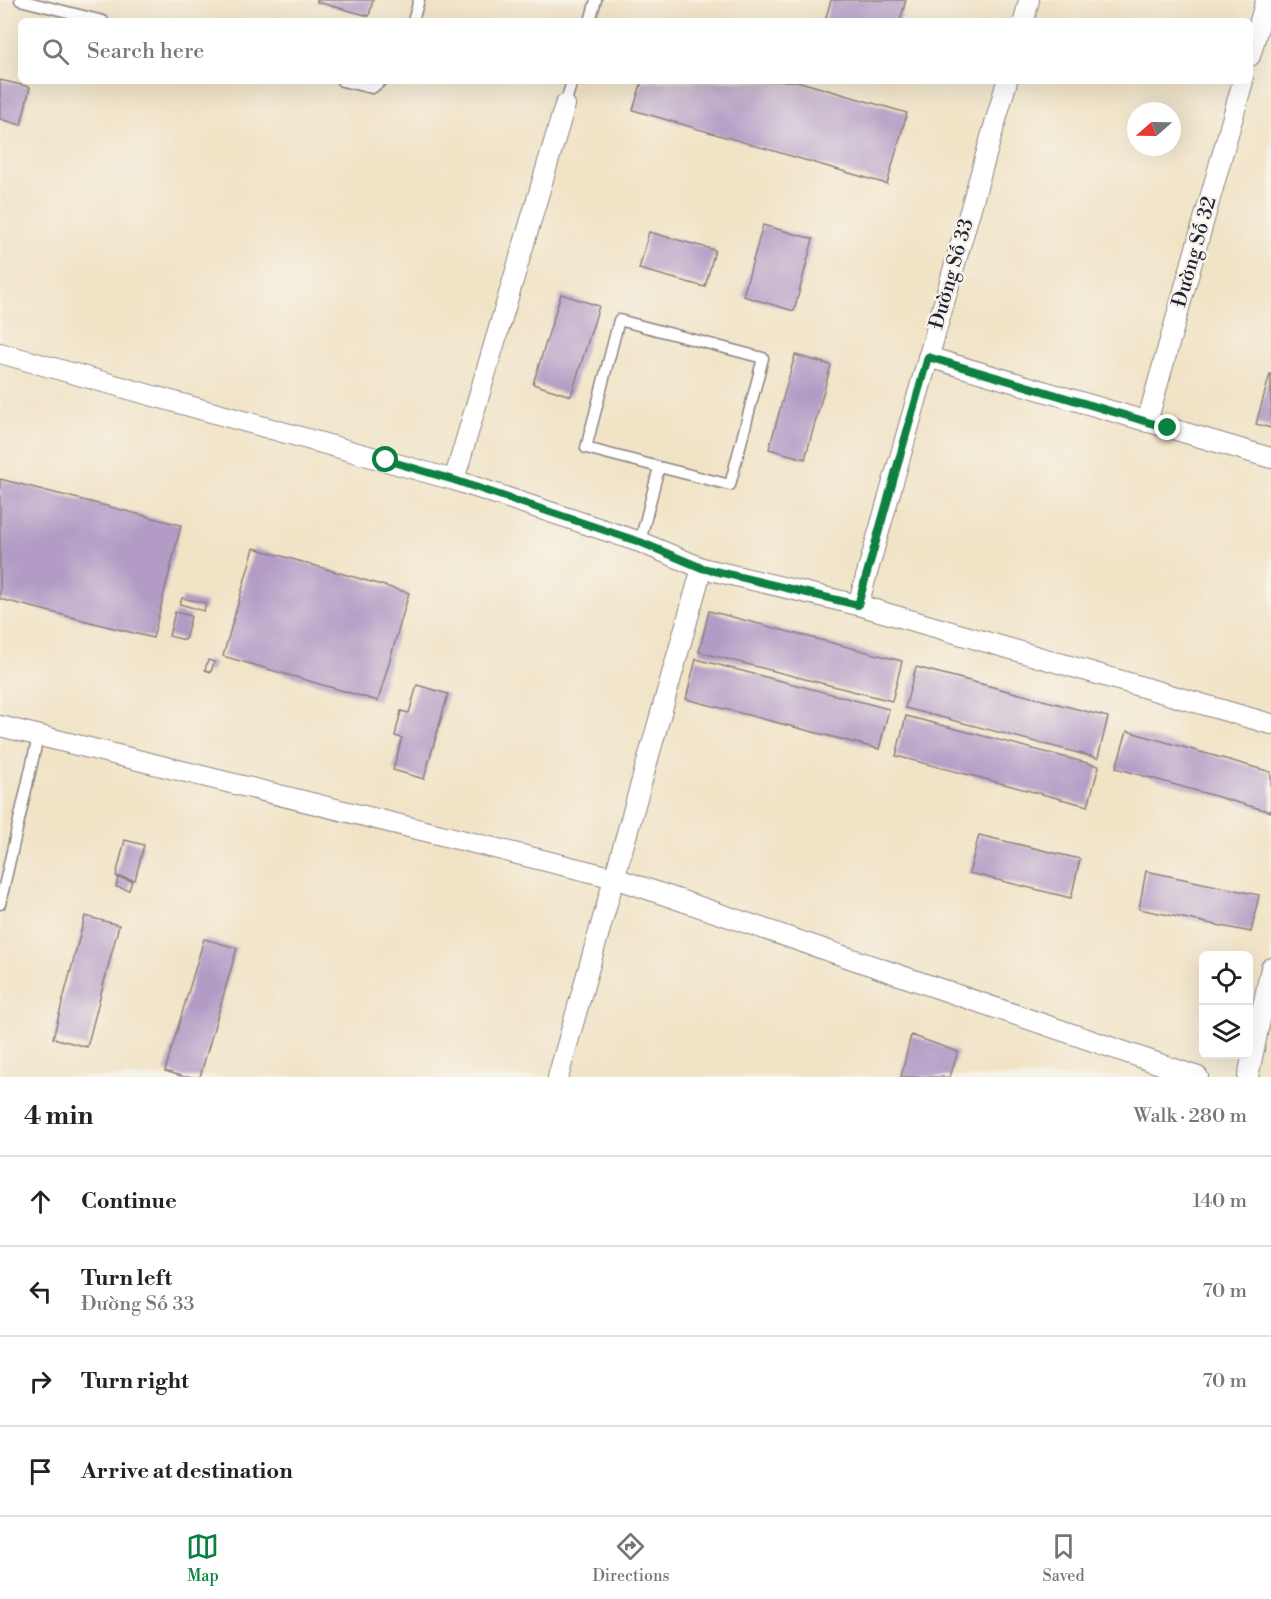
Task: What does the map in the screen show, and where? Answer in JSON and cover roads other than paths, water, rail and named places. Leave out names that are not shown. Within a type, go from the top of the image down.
[{"type":"street","points":[[1024,18],[1029,0]]},
{"type":"street","points":[[1253,46],[1266,0]]},
{"type":"street","name":"Đường Số 33","points":[[858,605],[1005,84]]},
{"type":"street","name":"Đường Số 32","points":[[1147,422],[1242,84]]},
{"type":"street","points":[[454,480],[565,105]]},
{"type":"street","points":[[0,353],[454,480],[640,542],[702,568],[858,605],[1271,724]]},
{"type":"street","points":[[928,357],[1271,458]]},
{"type":"street","points":[[558,1077],[702,568]]},
{"type":"street","points":[[0,726],[615,878],[1198,1077]]},
{"type":"street","points":[[1248,1077],[1271,968]]},
{"type":"lane","points":[[20,0],[91,18]]},
{"type":"lane","points":[[414,18],[419,0]]},
{"type":"lane","points":[[591,18],[596,0]]},
{"type":"lane","points":[[355,84],[372,88],[377,84]]},
{"type":"lane","points":[[565,105],[571,84]]},
{"type":"lane","points":[[619,320],[763,358],[730,485],[659,467],[586,448],[619,320]]},
{"type":"lane","points":[[640,542],[659,467]]},
{"type":"lane","points":[[0,904],[38,737]]}]
